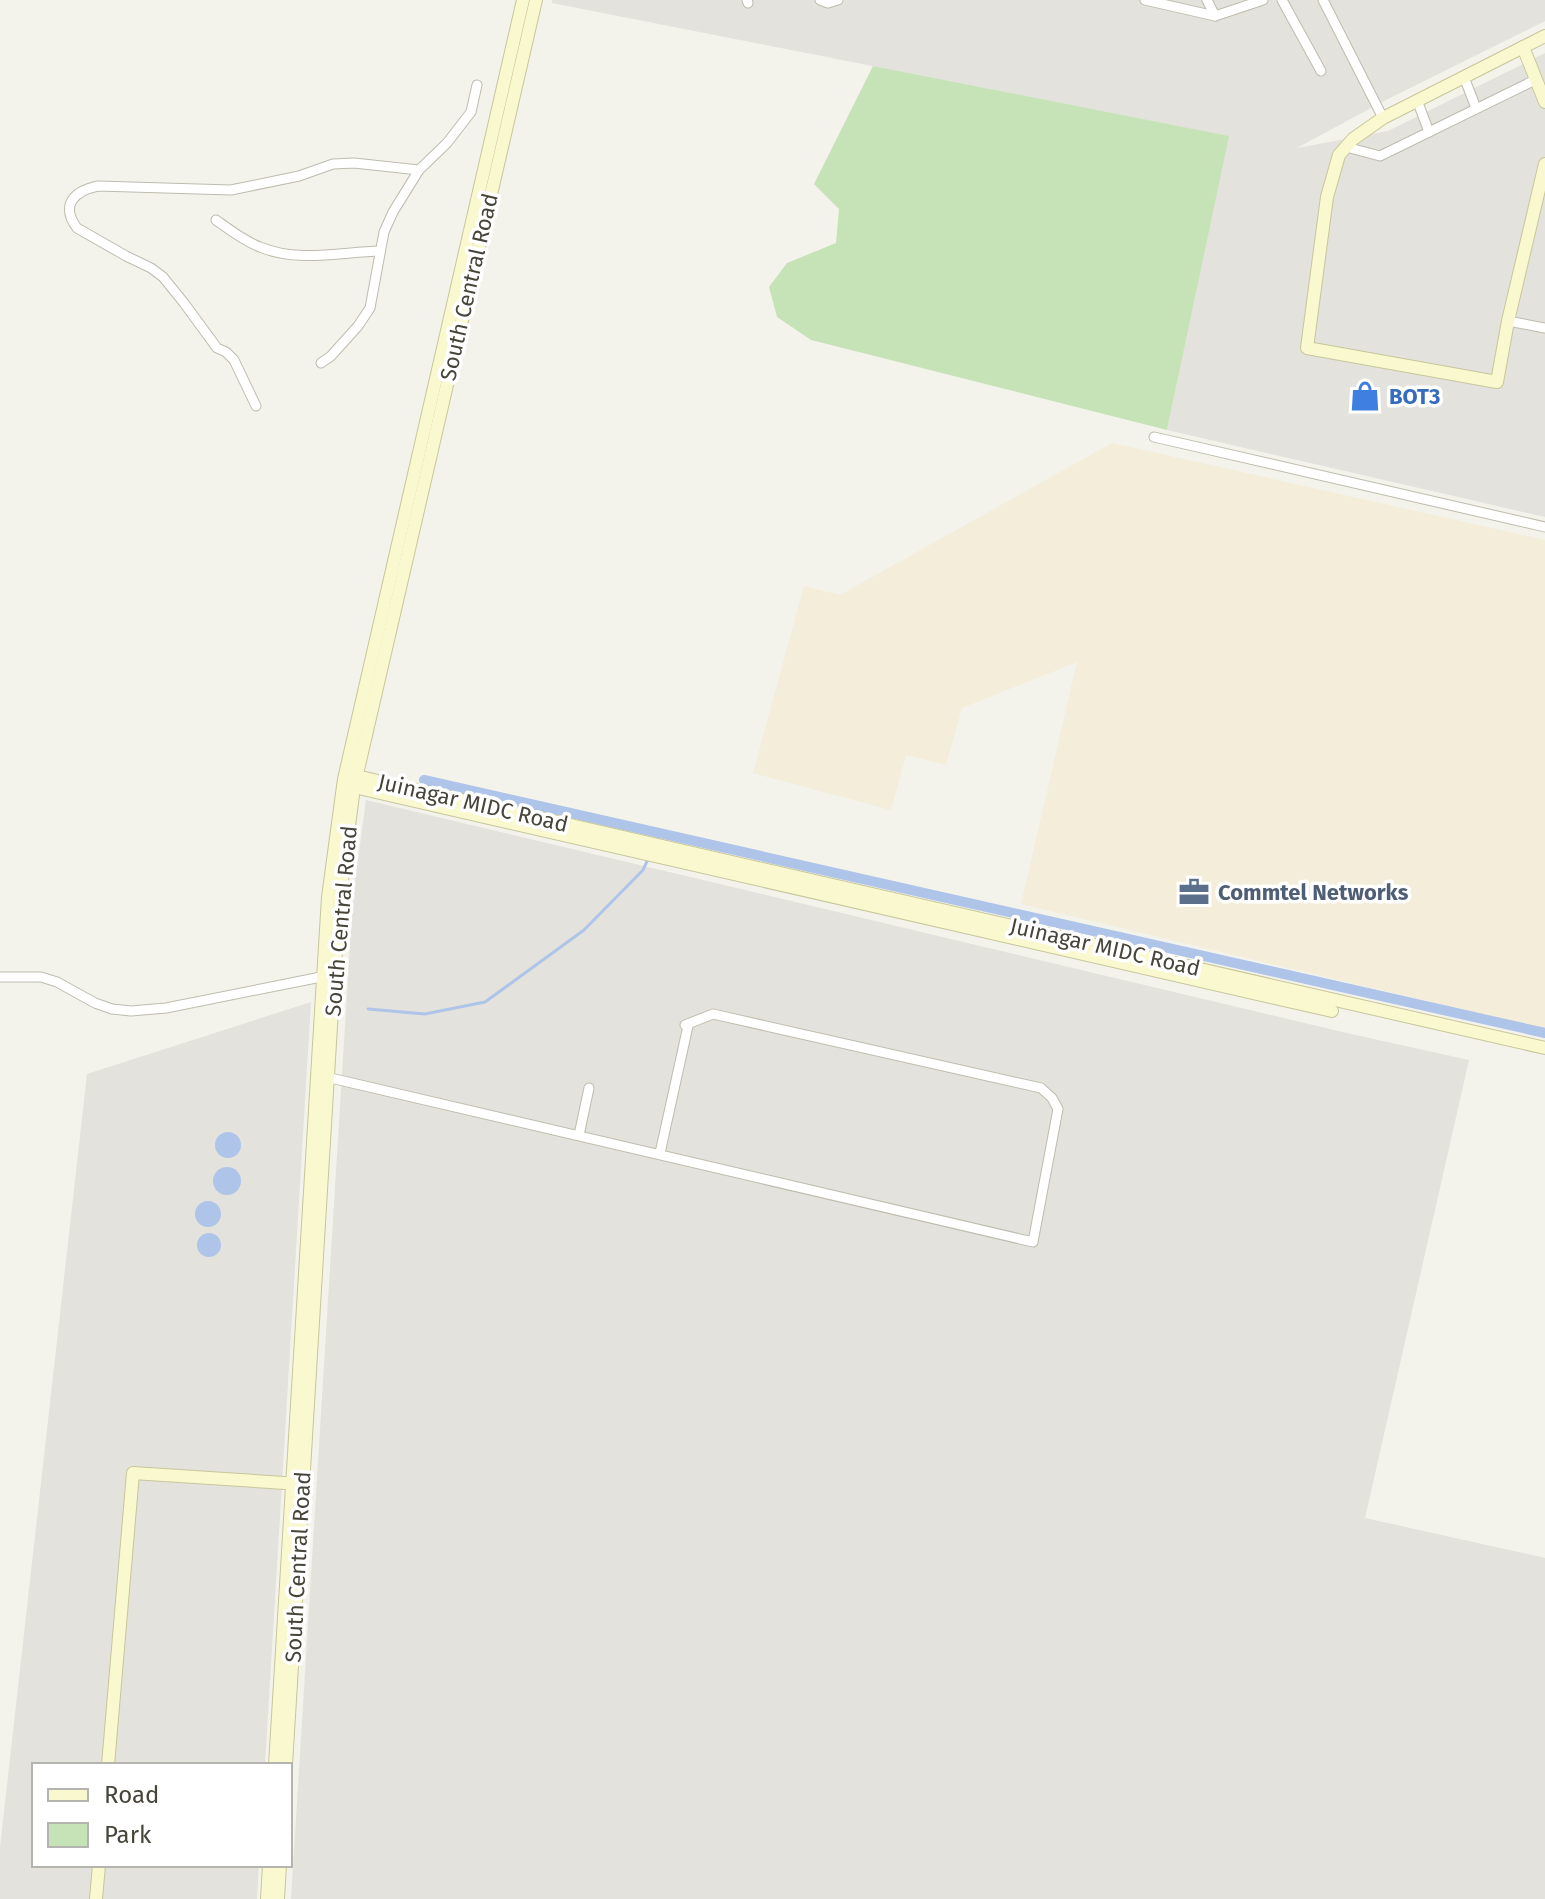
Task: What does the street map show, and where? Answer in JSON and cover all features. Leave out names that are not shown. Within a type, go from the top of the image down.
[{"type":"street","name":"South Central Road","points":[[286,1763],[298,1484],[329,977],[328,897],[494,153],[523,0]]},
{"type":"street","name":"South Central Road","points":[[494,153],[536,0]]},
{"type":"street","points":[[820,0],[828,3],[838,0]]},
{"type":"street","points":[[1145,0],[1215,16],[1263,0]]},
{"type":"street","points":[[1207,0],[1215,16]]},
{"type":"street","points":[[1282,0],[1321,71]]},
{"type":"street","points":[[1323,0],[1383,118]]},
{"type":"street","points":[[1545,36],[1383,118],[1353,139],[1339,155],[1327,197],[1307,348],[1497,382],[1545,164]]},
{"type":"street","points":[[1523,47],[1545,102]]},
{"type":"street","points":[[1464,77],[1476,108]]},
{"type":"street","points":[[1346,147],[1380,156],[1537,79]]},
{"type":"street","points":[[321,363],[358,326],[370,308],[384,232],[393,212],[419,170],[447,143],[471,112],[477,85]]},
{"type":"street","points":[[1417,100],[1429,132]]},
{"type":"street","points":[[256,406],[234,360],[217,348],[163,277],[77,228],[69,209],[72,200],[83,189],[98,186],[231,190],[299,176],[333,164],[354,163],[419,170]]},
{"type":"street","points":[[216,220],[261,248],[297,255],[380,251]]},
{"type":"street","points":[[1508,321],[1545,328]]},
{"type":"street","points":[[1154,437],[1545,527]]},
{"type":"street","name":"Juinagar MIDC Road","points":[[352,781],[1216,979],[1545,1048]]},
{"type":"street","points":[[0,977],[41,977],[57,982],[95,1003],[131,1011],[166,1008],[329,977]]},
{"type":"street","name":"Juinagar MIDC Road","points":[[1216,979],[1332,1011]]},
{"type":"street","points":[[323,1076],[1033,1242],[1058,1109],[1041,1088],[713,1014],[685,1025],[688,1026],[660,1153]]},
{"type":"street","points":[[579,1135],[589,1088]]},
{"type":"street","points":[[108,1763],[133,1473],[298,1484]]},
{"type":"street","name":"South Central Road","points":[[275,1763],[298,1484]]},
{"type":"street","points":[[96,1899],[99,1867]]},
{"type":"street","points":[[267,1899],[269,1867]]},
{"type":"street","points":[[278,1899],[280,1867]]},
{"type":"shaded area","points":[[552,0],[1545,0],[1545,21],[1297,148],[1388,131],[1545,53],[1545,517],[1167,430],[1228,136],[552,3]]},
{"type":"shaded area","points":[[1112,443],[1545,540],[1545,1029],[1021,904],[1077,662],[962,708],[946,765],[906,755],[891,810],[753,773],[804,586],[840,595]]},
{"type":"shaded area","points":[[366,800],[1469,1060],[1365,1518],[1545,1558],[1545,1899],[291,1899],[353,896]]},
{"type":"shaded area","points":[[311,1002],[265,1763],[32,1763],[32,1867],[259,1867],[257,1899],[0,1899],[0,1847],[87,1074]]},
{"type":"green space","points":[[873,66],[1229,136],[1167,430],[811,340],[777,317],[769,287],[787,263],[836,243],[839,209],[814,184]]},
{"type":"water","points":[[228,1132],[238,1135],[241,1145],[238,1155],[228,1158],[218,1155],[215,1145],[218,1135]]},
{"type":"water","points":[[227,1167],[237,1171],[241,1181],[237,1191],[227,1195],[217,1191],[213,1181],[217,1171]]},
{"type":"water","points":[[208,1201],[217,1205],[221,1214],[217,1223],[208,1227],[199,1223],[195,1214],[199,1205]]},
{"type":"water","points":[[209,1233],[217,1237],[221,1245],[217,1253],[209,1257],[201,1253],[197,1245],[201,1237]]},
{"type":"waterway","points":[[424,780],[1545,1033]]},
{"type":"waterway","points":[[656,842],[660,833]]},
{"type":"waterway","points":[[368,1009],[425,1014],[485,1002],[584,930],[643,870],[649,857]]},
{"type":"place","name":"BOT3","points":[[1365,396]]},
{"type":"place","name":"Commtel Networks","points":[[1194,892]]}]
